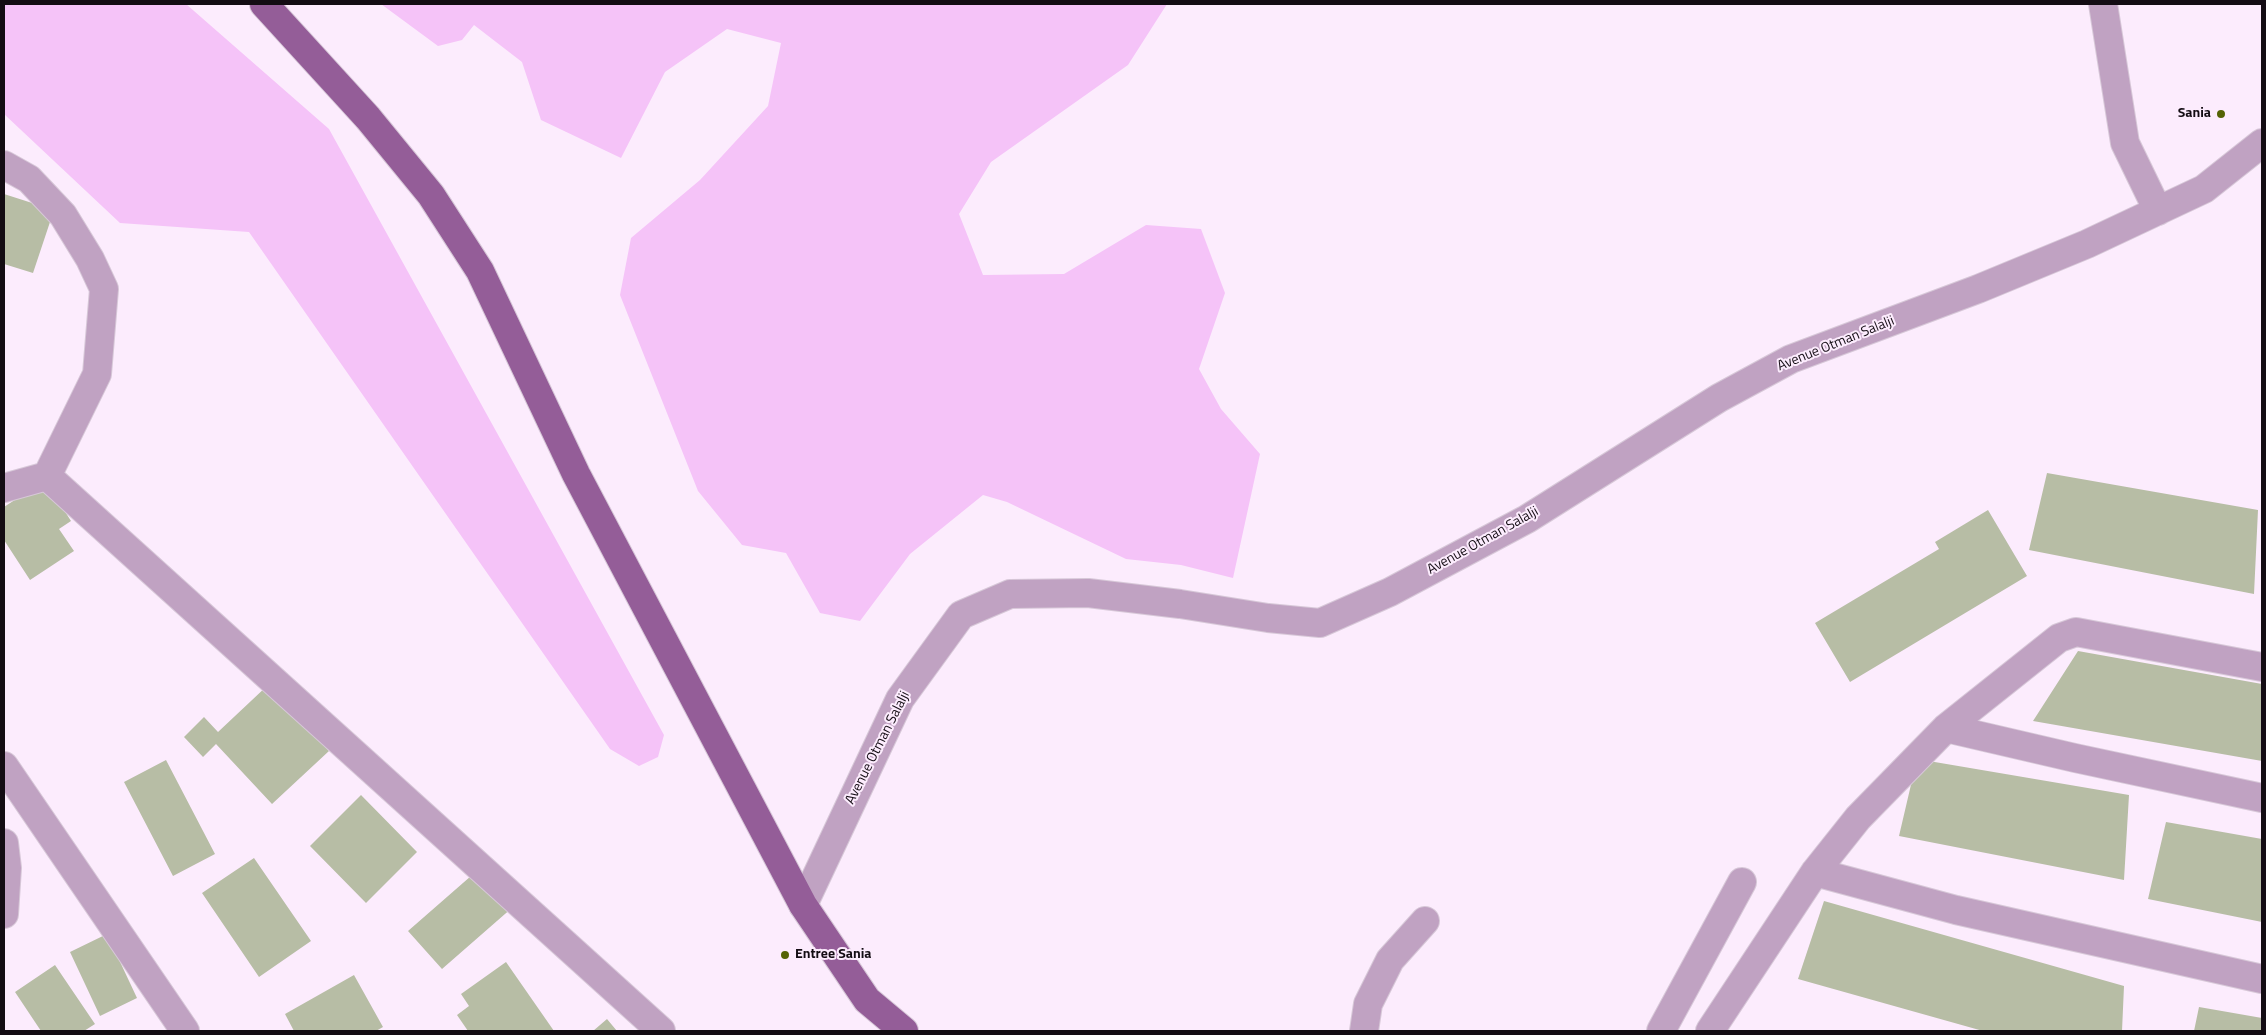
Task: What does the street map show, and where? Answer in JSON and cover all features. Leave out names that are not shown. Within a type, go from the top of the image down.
[{"type":"main road","points":[[264,4],[368,118],[430,195],[480,271],[576,474],[803,905],[867,1000],[904,1031]]},
{"type":"street","points":[[2103,4],[2125,143],[2158,211]]},
{"type":"street","name":"Avenue Otman Salalji","points":[[803,905],[900,699],[961,615],[1010,594],[1088,593],[1180,604],[1268,618],[1320,623],[1390,592],[1527,519],[1719,398],[1791,359],[1978,289],[2087,244],[2204,189],[2262,144]]},
{"type":"street","points":[[4,165],[29,179],[63,215],[90,259],[104,289],[97,374],[47,476],[4,488]]},
{"type":"street","points":[[47,476],[661,1031]]},
{"type":"street","points":[[1710,1031],[1815,872],[1858,818],[1946,728],[2041,651],[2068,634],[2076,632],[2262,667]]},
{"type":"street","points":[[1946,728],[2262,798]]},
{"type":"street","points":[[4,766],[185,1031]]},
{"type":"street","points":[[4,842],[7,868],[4,914]]},
{"type":"street","points":[[1815,872],[1956,910],[2262,979]]},
{"type":"street","points":[[1661,1031],[1742,882]]},
{"type":"street","points":[[1364,1031],[1368,1004],[1390,960],[1425,921]]},
{"type":"shaded area","points":[[4,4],[186,4],[329,129],[664,735],[658,757],[639,766],[610,749],[249,232],[120,223],[4,114]]},
{"type":"shaded area","points":[[381,4],[1167,4],[1128,65],[991,162],[959,214],[983,275],[1064,274],[1146,225],[1201,229],[1225,293],[1199,369],[1221,409],[1260,454],[1233,578],[1181,565],[1126,559],[1007,502],[983,495],[910,554],[860,621],[820,613],[786,553],[742,545],[698,491],[620,295],[631,238],[700,180],[768,106],[781,43],[727,29],[665,72],[621,158],[541,120],[522,62],[474,25],[462,40],[438,46]]},
{"type":"building","points":[[4,194],[54,210],[33,273],[4,264]]},
{"type":"building","points":[[2047,473],[2258,510],[2254,594],[2029,550]]},
{"type":"building","points":[[45,480],[71,521],[59,529],[74,551],[30,580],[4,540],[4,507]]},
{"type":"building","points":[[1988,510],[2027,576],[1850,682],[1815,623],[1939,549],[1935,542]]},
{"type":"building","points":[[2078,651],[2262,684],[2262,761],[2033,721]]},
{"type":"building","points":[[268,685],[329,751],[272,804],[216,744],[203,757],[184,737],[204,717],[218,732]]},
{"type":"building","points":[[1917,759],[2129,795],[2124,880],[1899,836]]},
{"type":"building","points":[[166,760],[215,854],[173,876],[124,782]]},
{"type":"building","points":[[361,795],[417,852],[366,903],[310,846]]},
{"type":"building","points":[[2166,822],[2262,839],[2262,922],[2148,899]]},
{"type":"building","points":[[254,858],[311,941],[259,977],[202,893]]},
{"type":"building","points":[[479,869],[513,907],[442,969],[408,931]]},
{"type":"building","points":[[1824,901],[2124,986],[2122,1031],[1983,1031],[1798,979]]},
{"type":"building","points":[[107,934],[137,998],[100,1016],[70,952]]},
{"type":"building","points":[[506,962],[554,1031],[468,1031],[457,1015],[469,1006],[461,994]]},
{"type":"building","points":[[55,965],[95,1024],[84,1031],[41,1031],[15,992]]},
{"type":"building","points":[[354,975],[383,1027],[376,1031],[294,1031],[285,1014]]},
{"type":"building","points":[[2199,1007],[2262,1018],[2262,1031],[2194,1031]]},
{"type":"building","points":[[607,1019],[617,1031],[593,1031]]},
{"type":"place","name":"Sania","points":[[2221,114]]},
{"type":"place","name":"Entree Sania","points":[[785,955]]}]
